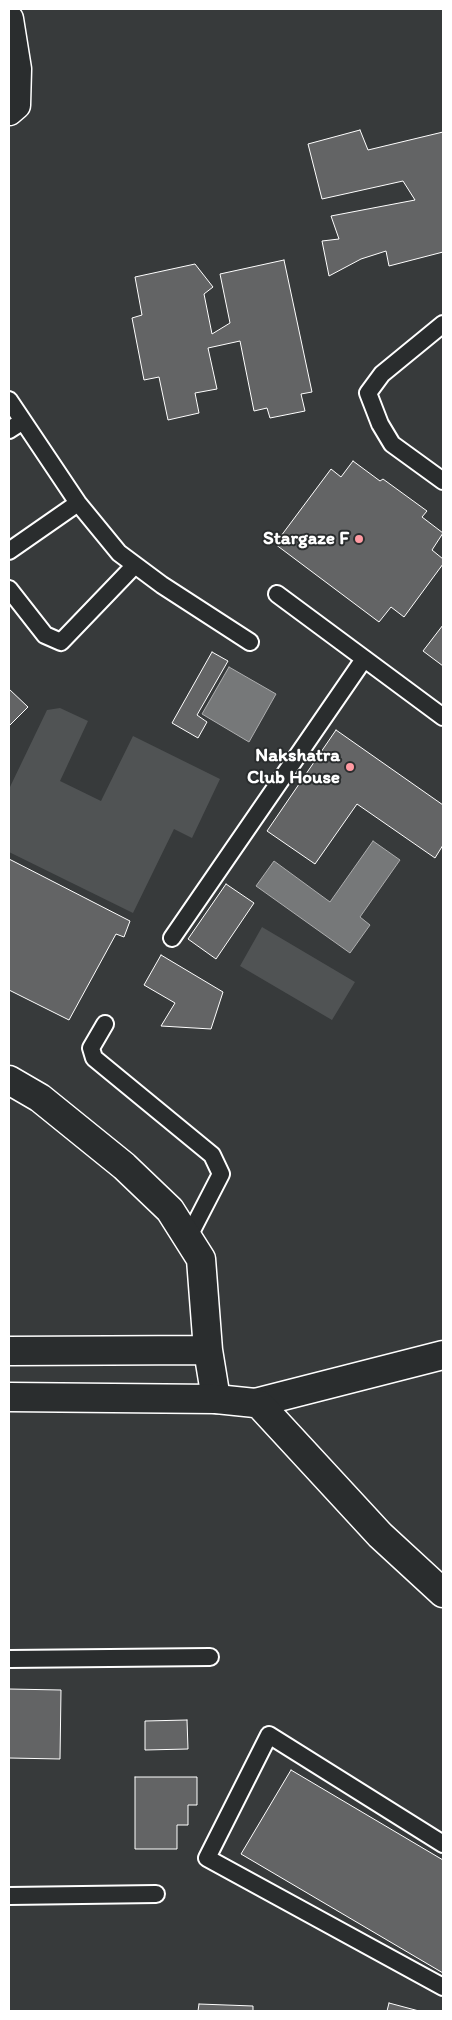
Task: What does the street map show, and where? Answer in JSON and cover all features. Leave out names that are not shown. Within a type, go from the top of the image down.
[{"type":"street","points":[[9,19],[17,69],[16,105],[9,111]]},
{"type":"street","points":[[9,1080],[40,1098],[124,1166],[170,1210],[201,1259],[208,1350],[216,1400]]},
{"type":"street","points":[[9,1351],[208,1350]]},
{"type":"street","points":[[9,1397],[216,1400],[255,1403],[443,1355]]},
{"type":"street","points":[[255,1403],[260,1405],[380,1535],[443,1593]]},
{"type":"lane","points":[[443,324],[382,374],[368,393],[380,424],[392,444],[443,481]]},
{"type":"lane","points":[[9,400],[78,503],[119,553],[162,585],[250,642]]},
{"type":"lane","points":[[9,430],[23,421]]},
{"type":"lane","points":[[9,551],[78,503]]},
{"type":"lane","points":[[9,589],[45,635],[61,642],[135,565]]},
{"type":"lane","points":[[277,594],[443,717]]},
{"type":"lane","points":[[172,938],[364,659]]},
{"type":"lane","points":[[105,1024],[91,1048],[94,1058],[212,1155],[220,1174],[188,1238]]},
{"type":"lane","points":[[9,1659],[210,1658]]},
{"type":"lane","points":[[443,1844],[269,1735],[207,1858],[443,1987]]},
{"type":"lane","points":[[9,1896],[156,1894]]},
{"type":"shaded area","points":[[229,667],[276,694],[249,742],[202,714]]},
{"type":"shaded area","points":[[60,708],[88,721],[60,781],[101,801],[133,736],[220,779],[192,838],[174,829],[133,913],[9,852],[9,789],[47,710]]},
{"type":"shaded area","points":[[373,841],[400,860],[360,917],[370,925],[350,953],[256,886],[274,861],[330,902]]},
{"type":"shaded area","points":[[262,927],[355,982],[332,1020],[240,966]]},
{"type":"building","points":[[360,130],[368,150],[443,132],[443,252],[389,266],[386,251],[361,259],[329,276],[322,241],[339,239],[331,216],[415,200],[403,181],[322,199],[308,144]]},
{"type":"building","points":[[284,260],[312,392],[301,394],[305,411],[270,418],[267,408],[254,411],[240,341],[208,348],[217,389],[195,393],[199,413],[168,420],[159,377],[144,380],[132,318],[142,315],[135,277],[195,264],[213,287],[204,294],[212,334],[230,323],[220,274]]},
{"type":"building","name":"Stargaze F","points":[[353,461],[380,481],[383,479],[427,511],[422,517],[443,533],[432,550],[443,559],[443,564],[404,617],[391,607],[379,622],[275,544],[331,469],[341,477]]},
{"type":"building","points":[[443,625],[443,666],[423,651]]},
{"type":"building","points":[[212,652],[228,661],[197,715],[207,722],[198,738],[172,723]]},
{"type":"building","points":[[9,689],[28,707],[9,726]]},
{"type":"building","name":"Nakshatra Club House","points":[[336,730],[443,805],[443,845],[435,858],[357,804],[315,864],[267,831]]},
{"type":"building","points":[[9,859],[130,921],[124,937],[116,934],[69,1020],[9,990]]},
{"type":"building","points":[[226,884],[254,903],[216,959],[188,939]]},
{"type":"building","points":[[161,955],[223,992],[211,1029],[161,1026],[175,1003],[144,985]]},
{"type":"building","points":[[9,1689],[61,1690],[60,1759],[9,1758]]},
{"type":"building","points":[[187,1720],[188,1749],[145,1750],[145,1721]]},
{"type":"building","points":[[291,1770],[443,1860],[443,1973],[241,1854]]},
{"type":"building","points":[[135,1777],[197,1777],[197,1805],[188,1805],[188,1825],[177,1825],[177,1849],[135,1849]]},
{"type":"building","points":[[389,2003],[419,2011],[387,2011]]},
{"type":"building","points":[[199,2004],[253,2006],[253,2011],[198,2011]]},
{"type":"place","name":"Stargaze F","points":[[359,539]]},
{"type":"place","name":"Nakshatra Club House","points":[[350,767]]}]
